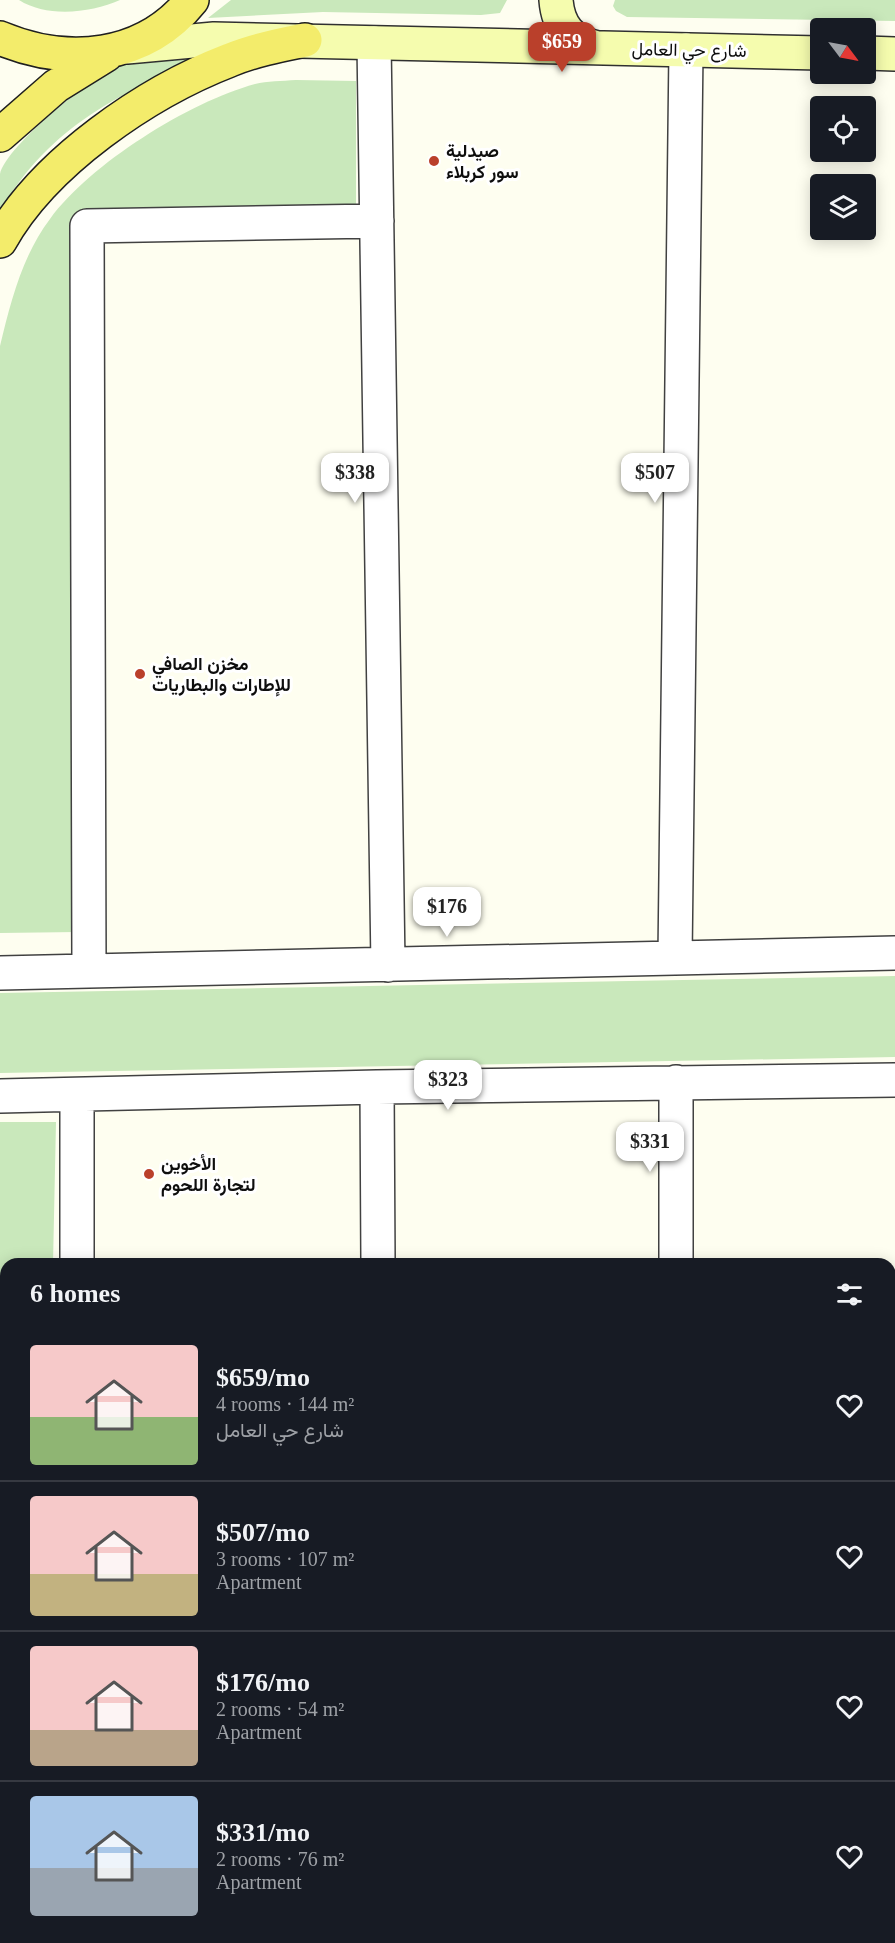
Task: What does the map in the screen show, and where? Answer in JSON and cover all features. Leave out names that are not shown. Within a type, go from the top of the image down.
[{"type":"main road","points":[[0,135],[56,86],[116,50],[144,38],[167,24],[192,0]]},
{"type":"main road","points":[[556,0],[557,15],[566,32],[581,44],[599,49]]},
{"type":"main road","points":[[0,38],[25,49],[55,55],[86,55],[116,50]]},
{"type":"main road","points":[[0,241],[31,199],[66,162],[106,130],[146,103],[228,60],[267,48],[305,40]]},
{"type":"main road","name":"شارع حي العامل","points":[[116,50],[171,41],[305,40],[599,49],[810,52]]},
{"type":"main road","points":[[876,54],[895,54]]},
{"type":"street","points":[[374,43],[388,965]]},
{"type":"street","points":[[675,958],[686,50]]},
{"type":"street","points":[[89,971],[87,225],[377,221]]},
{"type":"street","points":[[0,973],[895,953]]},
{"type":"street","points":[[0,1096],[377,1087],[895,1080]]},
{"type":"street","points":[[675,1258],[676,1082]]},
{"type":"street","points":[[377,1087],[378,1258]]},
{"type":"street","points":[[77,1095],[77,1258]]},
{"type":"green space","points":[[19,0],[120,0],[96,8],[69,12],[30,6]]},
{"type":"green space","points":[[231,0],[507,0],[500,13],[481,15],[323,12],[208,18]]},
{"type":"green space","points":[[615,0],[895,0],[895,21],[876,21],[876,18],[810,20],[627,17],[616,11],[613,6]]},
{"type":"green space","points":[[209,54],[147,83],[91,114],[42,155],[20,181],[0,211],[0,174],[6,161],[35,128],[76,93],[114,68],[127,63]]},
{"type":"green space","points":[[296,80],[356,81],[356,207],[80,219],[78,932],[0,933],[0,346],[19,280],[32,248],[50,219],[90,177],[115,157],[172,120],[229,93],[260,83]]},
{"type":"green space","points":[[895,976],[895,1057],[0,1073],[0,993]]},
{"type":"green space","points":[[0,1122],[56,1122],[53,1258],[0,1258]]},
{"type":"place","name":"صيدلية سور كربلاء","points":[[434,161]]},
{"type":"place","name":"مخزن الصافي للإطارات والبطاريات","points":[[140,674]]},
{"type":"place","name":"الأخوين لتجارة اللحوم","points":[[149,1174]]}]
